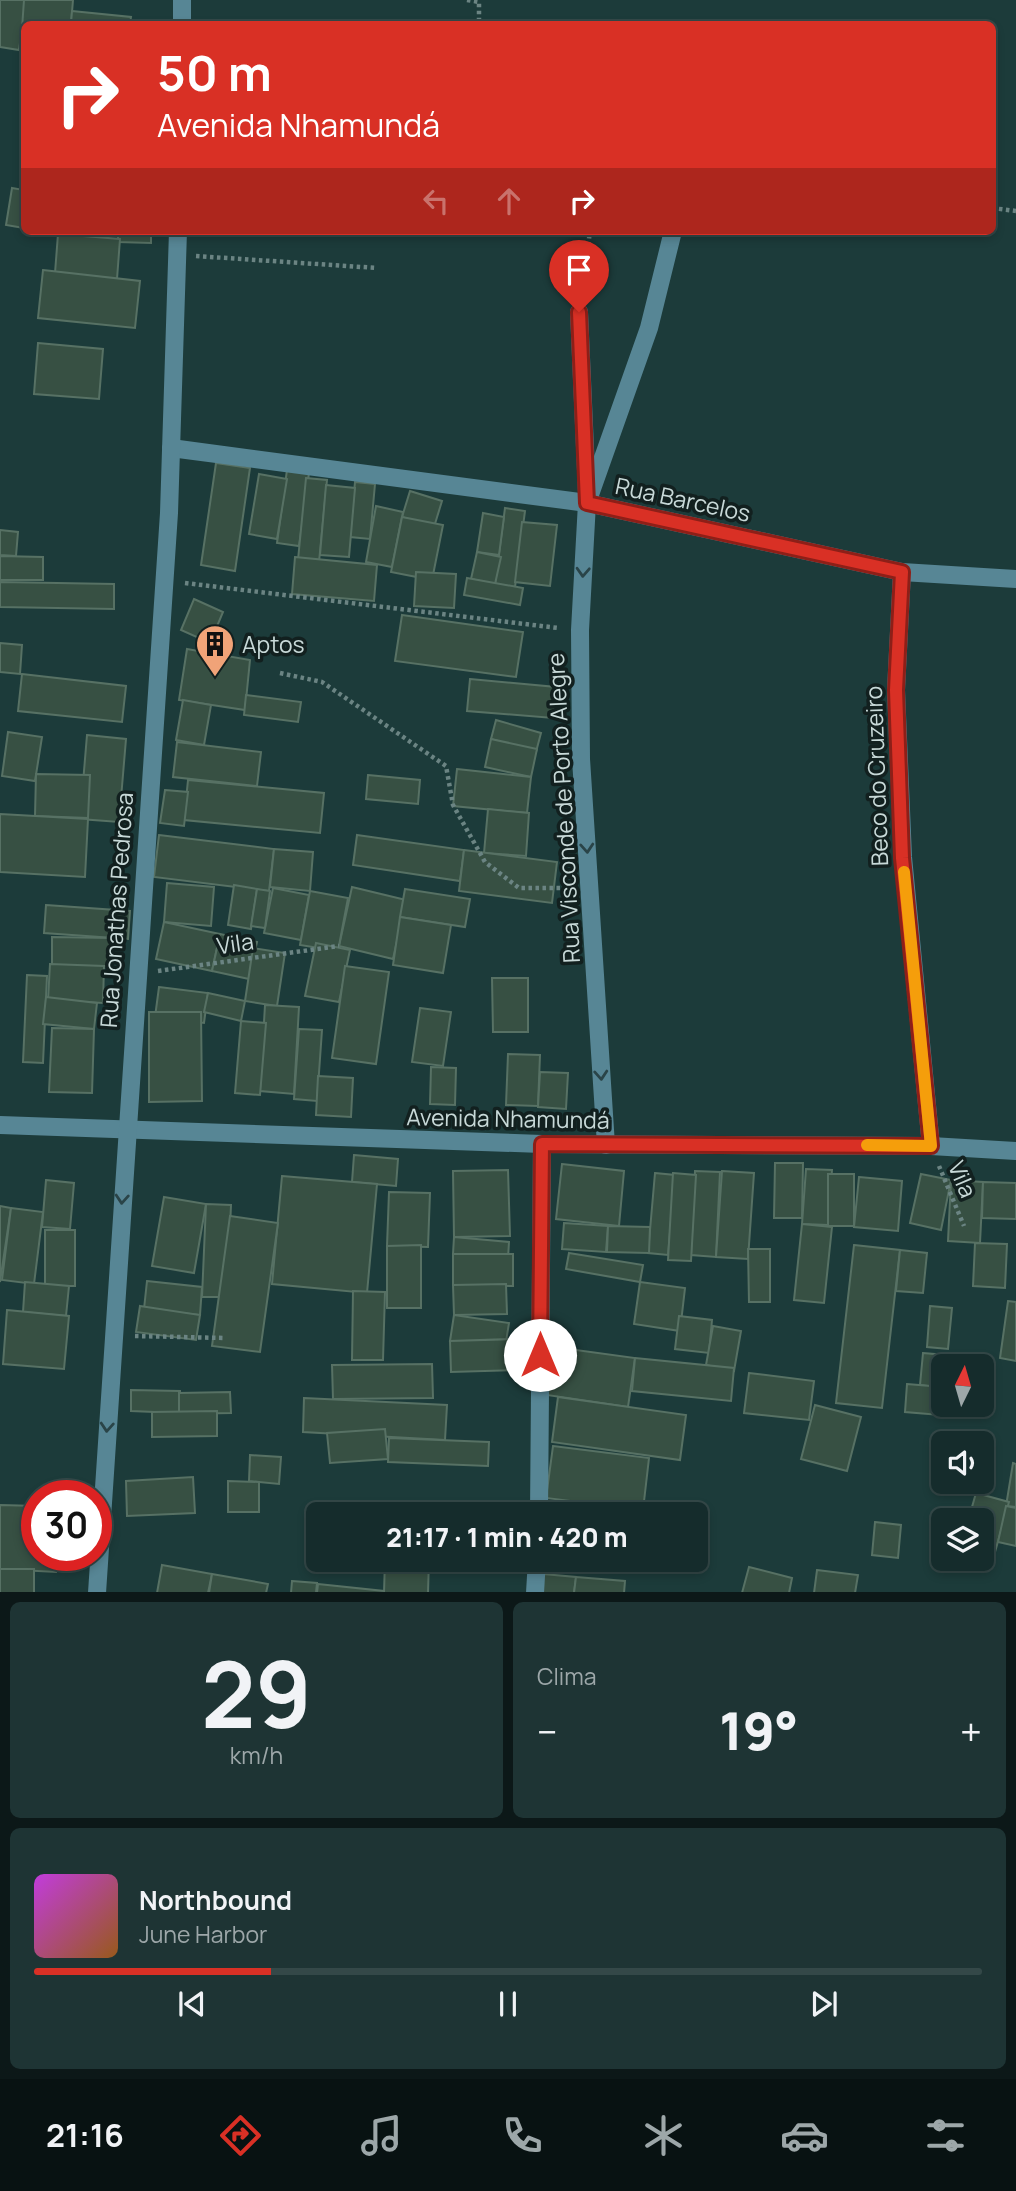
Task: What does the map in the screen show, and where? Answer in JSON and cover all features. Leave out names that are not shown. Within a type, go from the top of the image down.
[{"type":"street","points":[[181,21],[182,0]]},
{"type":"street","name":"Rua Jonathas Pedrosa","points":[[97,1592],[171,449],[178,235]]},
{"type":"street","name":"Rua Visconde de Porto Alegre","points":[[606,1145],[581,759],[580,631],[587,503],[649,328],[673,235]]},
{"type":"street","points":[[579,312],[587,503]]},
{"type":"street","name":"Rua Barcelos","points":[[171,449],[587,503],[902,572],[1016,579]]},
{"type":"street","name":"Beco do Cruzeiro","points":[[902,572],[896,690],[902,858],[931,1146]]},
{"type":"street","name":"Avenida Nhamundá","points":[[0,1125],[542,1144],[931,1146],[1016,1151]]},
{"type":"street","points":[[539,1502],[542,1144]]},
{"type":"street","points":[[535,1592],[536,1572]]},
{"type":"path","points":[[467,0],[479,2],[479,21]]},
{"type":"path","points":[[996,208],[1016,211]]},
{"type":"path","points":[[579,312],[589,235]]},
{"type":"path","points":[[178,254],[377,268]]},
{"type":"path","points":[[163,580],[580,631]]},
{"type":"path","points":[[280,673],[321,682],[446,766],[453,805],[485,862],[519,888],[590,889]]},
{"type":"path","name":"Vila","points":[[136,974],[339,946]]},
{"type":"path","name":"Vila","points":[[931,1146],[964,1226]]},
{"type":"path","points":[[113,1336],[225,1338]]},
{"type":"building","points":[[0,0],[26,0],[19,50],[0,47]]},
{"type":"building","points":[[24,0],[73,0],[71,21],[23,21]]},
{"type":"building","points":[[72,11],[131,17],[130,21],[71,21]]},
{"type":"building","points":[[12,188],[21,190],[21,228],[6,225]]},
{"type":"building","points":[[58,235],[120,239],[117,279],[55,273]]},
{"type":"building","points":[[118,235],[151,235],[151,243],[118,242]]},
{"type":"building","points":[[43,270],[140,281],[135,328],[38,318]]},
{"type":"building","points":[[38,343],[103,349],[99,399],[34,394]]},
{"type":"building","points":[[216,463],[250,468],[235,571],[201,565]]},
{"type":"building","points":[[287,470],[309,473],[299,546],[277,543]]},
{"type":"building","points":[[259,474],[287,479],[277,539],[249,534]]},
{"type":"building","points":[[306,478],[327,480],[319,562],[298,560]]},
{"type":"building","points":[[355,482],[375,484],[370,539],[350,537]]},
{"type":"building","points":[[326,485],[355,488],[349,557],[320,555]]},
{"type":"building","points":[[410,491],[442,501],[434,527],[402,517]]},
{"type":"building","points":[[376,506],[403,512],[392,567],[366,562]]},
{"type":"building","points":[[505,508],[525,511],[515,587],[495,584]]},
{"type":"building","points":[[483,513],[504,517],[499,555],[477,552]]},
{"type":"building","points":[[402,517],[443,525],[432,580],[391,572]]},
{"type":"building","points":[[522,522],[557,525],[550,586],[515,582]]},
{"type":"building","points":[[0,530],[18,532],[16,556],[0,555]]},
{"type":"building","points":[[477,552],[501,557],[495,584],[471,579]]},
{"type":"building","points":[[0,556],[43,557],[43,580],[0,580]]},
{"type":"building","points":[[295,557],[377,565],[374,601],[292,594]]},
{"type":"building","points":[[416,572],[456,574],[454,608],[414,606]]},
{"type":"building","points":[[467,578],[523,588],[520,605],[464,595]]},
{"type":"building","points":[[0,582],[114,584],[114,609],[0,607]]},
{"type":"building","points":[[194,599],[223,612],[210,643],[181,630]]},
{"type":"building","points":[[402,615],[523,632],[516,677],[395,661]]},
{"type":"building","points":[[0,643],[22,645],[20,674],[0,672]]},
{"type":"building","name":"Aptos","points":[[187,649],[250,660],[245,710],[179,700]]},
{"type":"building","points":[[22,674],[126,686],[122,722],[18,711]]},
{"type":"building","points":[[470,679],[556,687],[553,718],[467,711]]},
{"type":"building","points":[[246,695],[301,702],[298,722],[244,715]]},
{"type":"building","points":[[183,700],[211,705],[204,745],[176,740]]},
{"type":"building","points":[[496,720],[541,733],[536,752],[491,739]]},
{"type":"building","points":[[8,732],[42,737],[35,781],[2,776]]},
{"type":"building","points":[[87,735],[126,739],[119,822],[80,819]]},
{"type":"building","points":[[491,739],[537,749],[531,777],[485,767]]},
{"type":"building","points":[[177,742],[261,752],[257,786],[173,777]]},
{"type":"building","points":[[457,769],[531,777],[527,813],[453,806]]},
{"type":"building","points":[[36,774],[90,775],[88,818],[35,816]]},
{"type":"building","points":[[368,775],[420,780],[418,804],[366,799]]},
{"type":"building","points":[[188,780],[324,793],[320,833],[184,820]]},
{"type":"building","points":[[165,790],[188,792],[184,826],[160,823]]},
{"type":"building","points":[[488,809],[529,813],[526,856],[484,853]]},
{"type":"building","points":[[0,814],[88,819],[85,877],[0,872]]},
{"type":"building","points":[[159,835],[274,849],[269,891],[154,877]]},
{"type":"building","points":[[357,835],[464,850],[460,881],[353,865]]},
{"type":"building","points":[[274,849],[313,852],[310,891],[270,887]]},
{"type":"building","points":[[464,850],[557,862],[552,903],[459,891]]},
{"type":"building","points":[[167,883],[214,887],[211,926],[164,922]]},
{"type":"building","points":[[234,885],[257,889],[251,929],[228,925]]},
{"type":"building","points":[[352,887],[406,900],[393,959],[339,946]]},
{"type":"building","points":[[273,888],[309,895],[301,940],[264,933]]},
{"type":"building","points":[[257,889],[270,891],[265,928],[251,926]]},
{"type":"building","points":[[405,889],[470,899],[465,927],[400,917]]},
{"type":"building","points":[[310,891],[348,898],[338,951],[300,945]]},
{"type":"building","points":[[46,905],[130,911],[128,939],[44,933]]},
{"type":"building","points":[[400,917],[451,925],[443,973],[393,965]]},
{"type":"building","points":[[164,922],[220,934],[212,971],[156,959]]},
{"type":"building","points":[[220,934],[257,942],[249,979],[212,971]]},
{"type":"building","points":[[52,937],[112,938],[112,966],[52,966]]},
{"type":"building","points":[[316,943],[350,950],[339,1002],[305,996]]},
{"type":"building","points":[[253,948],[285,953],[277,1006],[245,1001]]},
{"type":"building","points":[[50,964],[104,966],[103,1003],[48,1000]]},
{"type":"building","points":[[345,966],[389,972],[376,1064],[332,1058]]},
{"type":"building","points":[[27,975],[47,976],[43,1063],[23,1062]]},
{"type":"building","points":[[492,978],[528,978],[528,1032],[493,1032]]},
{"type":"building","points":[[159,987],[208,993],[204,1023],[155,1017]]},
{"type":"building","points":[[208,993],[245,1001],[241,1021],[204,1012]]},
{"type":"building","points":[[46,997],[97,1003],[94,1029],[43,1024]]},
{"type":"building","points":[[265,1005],[299,1007],[294,1094],[260,1091]]},
{"type":"building","points":[[420,1008],[451,1012],[443,1066],[412,1062]]},
{"type":"building","points":[[149,1012],[201,1012],[202,1101],[149,1102]]},
{"type":"building","points":[[241,1021],[266,1023],[260,1095],[235,1093]]},
{"type":"building","points":[[52,1028],[94,1029],[92,1093],[49,1092]]},
{"type":"building","points":[[299,1029],[322,1030],[317,1101],[294,1099]]},
{"type":"building","points":[[508,1054],[540,1055],[538,1106],[506,1105]]},
{"type":"building","points":[[431,1067],[456,1068],[455,1105],[430,1104]]},
{"type":"building","points":[[540,1072],[568,1073],[566,1109],[538,1107]]},
{"type":"building","points":[[318,1076],[353,1078],[351,1117],[316,1115]]},
{"type":"building","points":[[354,1155],[398,1159],[396,1186],[352,1182]]},
{"type":"building","points":[[775,1163],[803,1163],[802,1218],[774,1218]]},
{"type":"building","points":[[562,1164],[624,1171],[619,1226],[556,1219]]},
{"type":"building","points":[[806,1169],[832,1170],[828,1225],[802,1224]]},
{"type":"building","points":[[508,1170],[510,1236],[454,1237],[453,1171]]},
{"type":"building","points":[[695,1171],[720,1172],[716,1257],[691,1255]]},
{"type":"building","points":[[722,1171],[754,1173],[748,1259],[716,1257]]},
{"type":"building","points":[[655,1173],[675,1175],[668,1255],[648,1253]]},
{"type":"building","points":[[673,1173],[696,1175],[691,1261],[668,1260]]},
{"type":"building","points":[[828,1174],[854,1174],[854,1226],[828,1226]]},
{"type":"building","points":[[921,1174],[951,1180],[941,1230],[910,1223]]},
{"type":"building","points":[[282,1176],[377,1184],[367,1293],[272,1284]]},
{"type":"building","points":[[859,1177],[902,1181],[898,1231],[854,1227]]},
{"type":"building","points":[[46,1180],[74,1183],[70,1229],[42,1227]]},
{"type":"building","points":[[951,1180],[983,1182],[980,1243],[948,1241]]},
{"type":"building","points":[[983,1182],[1016,1183],[1016,1219],[982,1218]]},
{"type":"building","points":[[389,1192],[430,1193],[428,1247],[387,1246]]},
{"type":"building","points":[[164,1197],[206,1204],[194,1273],[152,1266]]},
{"type":"building","points":[[206,1204],[231,1205],[227,1297],[202,1297]]},
{"type":"building","points":[[0,1206],[11,1208],[0,1282]]},
{"type":"building","points":[[11,1208],[43,1212],[34,1284],[2,1280]]},
{"type":"building","points":[[230,1216],[278,1223],[260,1352],[212,1346]]},
{"type":"building","points":[[564,1223],[608,1226],[606,1252],[562,1249]]},
{"type":"building","points":[[802,1224],[832,1227],[824,1303],[794,1300]]},
{"type":"building","points":[[608,1226],[650,1227],[649,1253],[607,1252]]},
{"type":"building","points":[[45,1230],[75,1230],[75,1286],[45,1286]]},
{"type":"building","points":[[454,1237],[509,1242],[508,1258],[453,1254]]},
{"type":"building","points":[[975,1243],[1007,1244],[1005,1288],[973,1286]]},
{"type":"building","points":[[421,1245],[421,1308],[387,1308],[387,1246]]},
{"type":"building","points":[[854,1245],[900,1250],[882,1408],[836,1403]]},
{"type":"building","points":[[748,1249],[770,1249],[770,1302],[749,1302]]},
{"type":"building","points":[[900,1250],[927,1253],[923,1293],[896,1291]]},
{"type":"building","points":[[569,1253],[643,1265],[640,1282],[566,1269]]},
{"type":"building","points":[[453,1254],[513,1254],[513,1286],[453,1285]]},
{"type":"building","points":[[147,1281],[202,1287],[200,1315],[144,1309]]},
{"type":"building","points":[[25,1282],[69,1286],[66,1316],[23,1312]]},
{"type":"building","points":[[640,1282],[685,1288],[680,1331],[634,1324]]},
{"type":"building","points":[[506,1284],[507,1314],[454,1315],[453,1285]]},
{"type":"building","points":[[353,1291],[385,1292],[383,1360],[352,1360]]},
{"type":"building","points":[[1008,1301],[1016,1302],[1016,1361],[1000,1358]]},
{"type":"building","points":[[140,1306],[200,1315],[196,1340],[136,1332]]},
{"type":"building","points":[[930,1306],[952,1308],[948,1349],[927,1347]]},
{"type":"building","points":[[7,1310],[69,1316],[64,1369],[3,1364]]},
{"type":"building","points":[[454,1315],[509,1323],[505,1348],[450,1341]]},
{"type":"building","points":[[679,1316],[712,1320],[709,1353],[675,1349]]},
{"type":"building","points":[[713,1326],[741,1331],[734,1371],[706,1365]]},
{"type":"building","points":[[514,1339],[515,1370],[451,1372],[450,1341]]},
{"type":"building","points":[[554,1347],[635,1358],[628,1407],[547,1395]]},
{"type":"building","points":[[923,1353],[934,1354],[931,1354],[931,1386],[920,1385]]},
{"type":"building","points":[[635,1358],[734,1368],[731,1401],[632,1391]]},
{"type":"building","points":[[432,1364],[433,1398],[333,1399],[332,1365]]},
{"type":"building","points":[[749,1373],[814,1381],[809,1420],[744,1413]]},
{"type":"building","points":[[907,1384],[931,1386],[931,1414],[905,1412]]},
{"type":"building","points":[[131,1390],[180,1391],[179,1413],[131,1411]]},
{"type":"building","points":[[230,1392],[231,1413],[179,1414],[179,1393]]},
{"type":"building","points":[[558,1397],[686,1415],[680,1460],[552,1442]]},
{"type":"building","points":[[304,1398],[447,1405],[445,1440],[303,1432]]},
{"type":"building","points":[[815,1405],[861,1417],[847,1471],[801,1459]]},
{"type":"building","points":[[217,1411],[217,1436],[152,1437],[152,1412]]},
{"type":"building","points":[[385,1429],[388,1459],[330,1463],[327,1433]]},
{"type":"building","points":[[389,1438],[489,1442],[488,1466],[388,1462]]},
{"type":"building","points":[[553,1446],[649,1458],[644,1502],[578,1502],[546,1498]]},
{"type":"building","points":[[250,1455],[281,1457],[279,1484],[249,1481]]},
{"type":"building","points":[[1013,1463],[1016,1464],[1016,1507],[1006,1506]]},
{"type":"building","points":[[193,1477],[195,1513],[127,1516],[126,1481]]},
{"type":"building","points":[[228,1481],[259,1482],[259,1512],[228,1512]]},
{"type":"building","points":[[976,1494],[1009,1502],[995,1552],[994,1508],[972,1508]]},
{"type":"building","points":[[0,1505],[21,1506],[21,1570],[0,1569]]},
{"type":"building","points":[[1006,1506],[1016,1508],[1016,1546],[998,1542]]},
{"type":"building","points":[[875,1522],[901,1525],[898,1558],[872,1555]]},
{"type":"building","points":[[162,1565],[212,1574],[208,1592],[157,1592]]},
{"type":"building","points":[[749,1567],[792,1578],[789,1592],[742,1592]]},
{"type":"building","points":[[0,1569],[34,1571],[34,1592],[0,1592]]},
{"type":"building","points":[[817,1570],[858,1575],[855,1592],[814,1592]]},
{"type":"building","points":[[385,1572],[429,1572],[428,1592],[384,1592]]},
{"type":"building","points":[[212,1574],[268,1584],[266,1592],[209,1592]]},
{"type":"building","points":[[543,1574],[576,1577],[574,1592],[541,1592]]},
{"type":"building","points":[[576,1577],[625,1581],[624,1592],[574,1592]]},
{"type":"building","points":[[292,1581],[317,1583],[316,1592],[291,1592]]},
{"type":"building","points":[[318,1584],[384,1591],[384,1592],[317,1592]]},
{"type":"slow traffic","points":[[867,1145],[931,1146],[904,872]]},
{"type":"place","name":"Aptos","points":[[215,678]]},
{"type":"route","points":[[540,1355],[542,1144],[931,1146],[902,858],[896,690],[902,572],[587,503],[579,312]]}]
